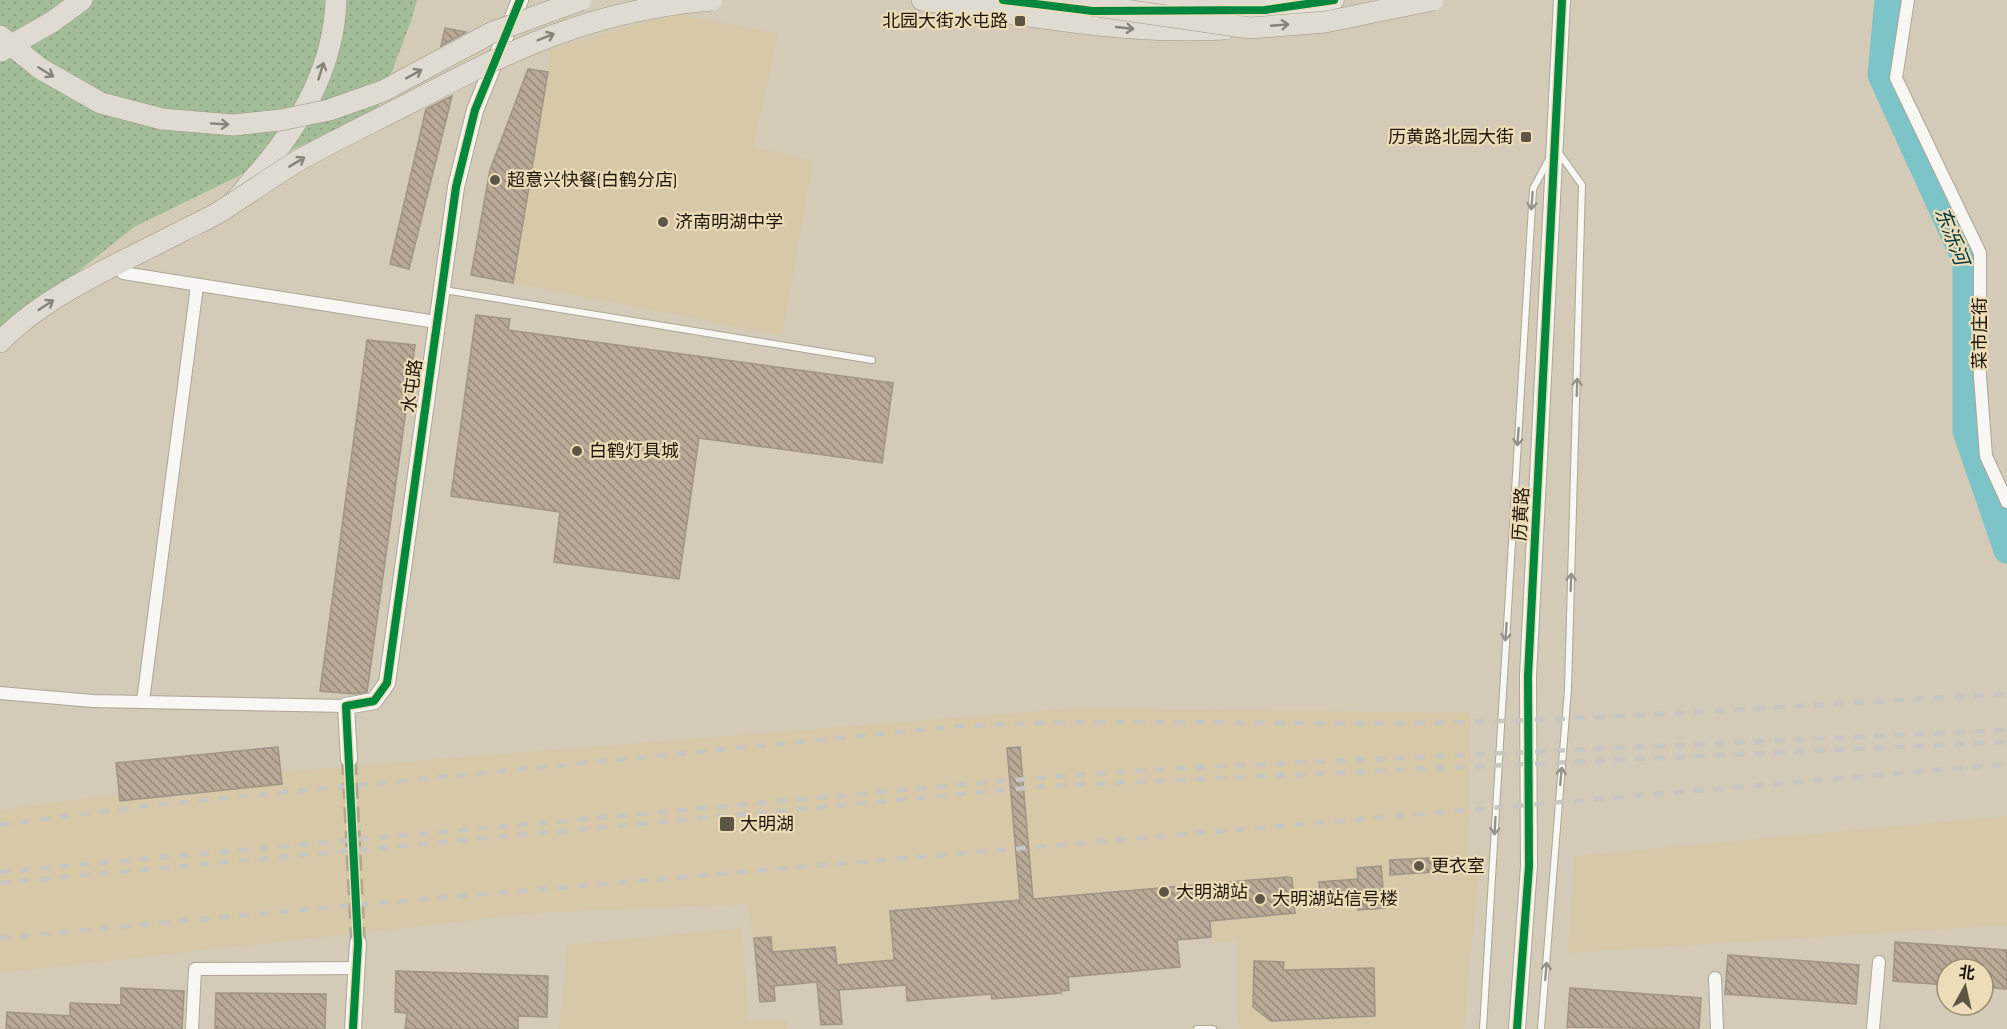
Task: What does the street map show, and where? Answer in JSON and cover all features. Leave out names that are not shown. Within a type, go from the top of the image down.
[{"type":"highway","points":[[0,51],[52,22],[82,0]]},
{"type":"highway","points":[[230,205],[275,154],[295,127],[318,81],[331,38],[336,0]]},
{"type":"highway","points":[[0,36],[41,69],[100,103],[162,119],[233,125],[281,120],[361,100],[383,92],[493,32],[581,0]]},
{"type":"highway","points":[[0,342],[14,328],[48,303],[230,205],[300,160],[506,53],[574,26],[615,14],[643,8],[712,0]]},
{"type":"highway","points":[[922,0],[1127,29],[1190,31],[1325,22],[1433,0]]},
{"type":"highway","points":[[1052,0],[1250,28]]},
{"type":"highway","points":[[1077,3],[1211,4],[1256,0]]},
{"type":"highway","points":[[1325,22],[1389,0]]},
{"type":"main road","points":[[1003,0],[1093,11],[1266,10],[1334,0]]},
{"type":"street","name":"水屯路","points":[[346,706],[374,701],[387,683],[456,187],[476,110],[520,0]]},
{"type":"street","name":"历黄路","points":[[1517,1029],[1529,866],[1528,676],[1562,0]]},
{"type":"street","name":"菜市庄街","points":[[1908,0],[1896,78],[1980,253],[1980,376],[1986,456],[2007,502]]},
{"type":"street","points":[[123,273],[436,322]]},
{"type":"street","points":[[143,701],[197,286]]},
{"type":"street","points":[[0,693],[93,701],[346,706],[349,759]]},
{"type":"street","points":[[353,1029],[358,943]]},
{"type":"street","points":[[1873,1029],[1879,962]]},
{"type":"street","points":[[192,1029],[195,969],[358,968]]},
{"type":"street","points":[[1715,978],[1718,1029]]},
{"type":"lane","points":[[1541,1029],[1568,689],[1582,185],[1555,148]]},
{"type":"lane","name":"历黄路","points":[[1483,1029],[1533,189],[1555,148]]},
{"type":"lane","points":[[441,289],[872,360]]},
{"type":"lane","points":[[1197,1029],[1213,1029]]},
{"type":"shaded area","name":"济南明湖中学","points":[[675,14],[778,34],[753,147],[813,161],[782,335],[513,283],[550,50]]},
{"type":"shaded area","name":"大明湖站","points":[[1079,708],[1470,713],[1468,876],[1478,876],[1464,1029],[1241,1029],[1236,1011],[1236,941],[1212,943],[1211,938],[1177,940],[1180,967],[1068,977],[1069,990],[1061,991],[1061,993],[992,999],[991,994],[907,1001],[905,985],[840,990],[842,1024],[821,1025],[817,982],[774,986],[775,1001],[760,1002],[754,938],[748,904],[536,913],[0,973],[0,810],[302,770]]},
{"type":"shaded area","points":[[2007,816],[2007,925],[1568,953],[1574,856]]},
{"type":"shaded area","points":[[742,928],[748,1019],[787,1021],[787,1029],[559,1029],[567,945]]},
{"type":"green space","points":[[0,0],[417,0],[378,108],[134,227],[0,334]]},
{"type":"building","points":[[445,28],[466,32],[441,46]]},
{"type":"building","points":[[528,69],[548,72],[513,283],[471,275],[490,170]]},
{"type":"building","points":[[452,96],[409,269],[390,264],[426,109]]},
{"type":"building","name":"白鹤灯具城","points":[[476,315],[510,319],[508,330],[893,383],[882,463],[699,438],[679,579],[554,562],[560,512],[451,496]]},
{"type":"building","points":[[367,340],[415,345],[367,692],[354,694],[320,691]]},
{"type":"building","points":[[278,747],[282,784],[120,801],[116,763]]},
{"type":"building","name":"大明湖站","points":[[1020,747],[1033,899],[1287,877],[1292,878],[1295,913],[1210,921],[1211,937],[1177,940],[1180,967],[1068,977],[1069,990],[1061,991],[1061,993],[992,999],[991,994],[907,1001],[906,985],[839,990],[842,1024],[821,1025],[817,982],[774,986],[775,1001],[760,1002],[754,938],[771,937],[772,952],[835,947],[837,965],[894,960],[890,911],[1020,900],[1007,748]]},
{"type":"building","name":"更衣室","points":[[1448,857],[1449,871],[1390,875],[1390,860]]},
{"type":"building","points":[[1381,866],[1385,908],[1358,910],[1357,897],[1321,900],[1319,882],[1358,879],[1357,868]]},
{"type":"building","points":[[1895,942],[2007,950],[2007,989],[1995,988],[1995,957],[1935,957],[1935,984],[1893,981]]},
{"type":"building","points":[[1728,955],[1859,965],[1856,1004],[1725,994]]},
{"type":"building","points":[[1254,961],[1284,962],[1283,970],[1374,968],[1375,1016],[1271,1021],[1253,1007]]},
{"type":"building","points":[[396,971],[548,976],[547,1017],[518,1016],[518,1029],[405,1029],[407,1013],[395,1012]]},
{"type":"building","points":[[121,988],[184,991],[182,1029],[6,1029],[7,1012],[70,1016],[70,1003],[121,1005]]},
{"type":"building","points":[[1570,988],[1701,998],[1699,1029],[1567,1027]]},
{"type":"building","points":[[216,993],[326,994],[325,1029],[215,1029]]},
{"type":"waterway","name":"东泺河","points":[[1888,0],[1881,75],[1966,261],[1966,431],[2007,550]]},
{"type":"tunnel","points":[[349,759],[358,943]]},
{"type":"railway","points":[[0,825],[145,806],[961,726],[1078,722],[1429,723],[1501,721],[2007,694]]},
{"type":"railway","points":[[0,872],[1047,777],[1182,768],[2007,730]]},
{"type":"railway","points":[[0,883],[1048,786],[2007,742]]},
{"type":"railway","points":[[0,938],[321,908],[2007,764]]},
{"type":"cycle path","points":[[353,1029],[358,943],[346,706],[374,701],[387,683],[456,187],[475,110],[520,0]]},
{"type":"cycle path","points":[[1003,0],[1093,11],[1265,10],[1334,0]]},
{"type":"cycle path","points":[[1517,1029],[1529,866],[1528,676],[1562,0]]},
{"type":"place","name":"北园大街水屯路","points":[[1020,21]]},
{"type":"place","name":"历黄路北园大街","points":[[1526,137]]},
{"type":"place","name":"超意兴快餐(白鹤分店)","points":[[495,180]]},
{"type":"place","name":"济南明湖中学","points":[[663,222]]},
{"type":"place","name":"白鹤灯具城","points":[[577,451]]},
{"type":"place","name":"大明湖","points":[[727,824]]},
{"type":"place","name":"更衣室","points":[[1419,866]]},
{"type":"place","name":"大明湖站","points":[[1164,892]]},
{"type":"place","name":"大明湖站信号楼","points":[[1260,899]]}]
